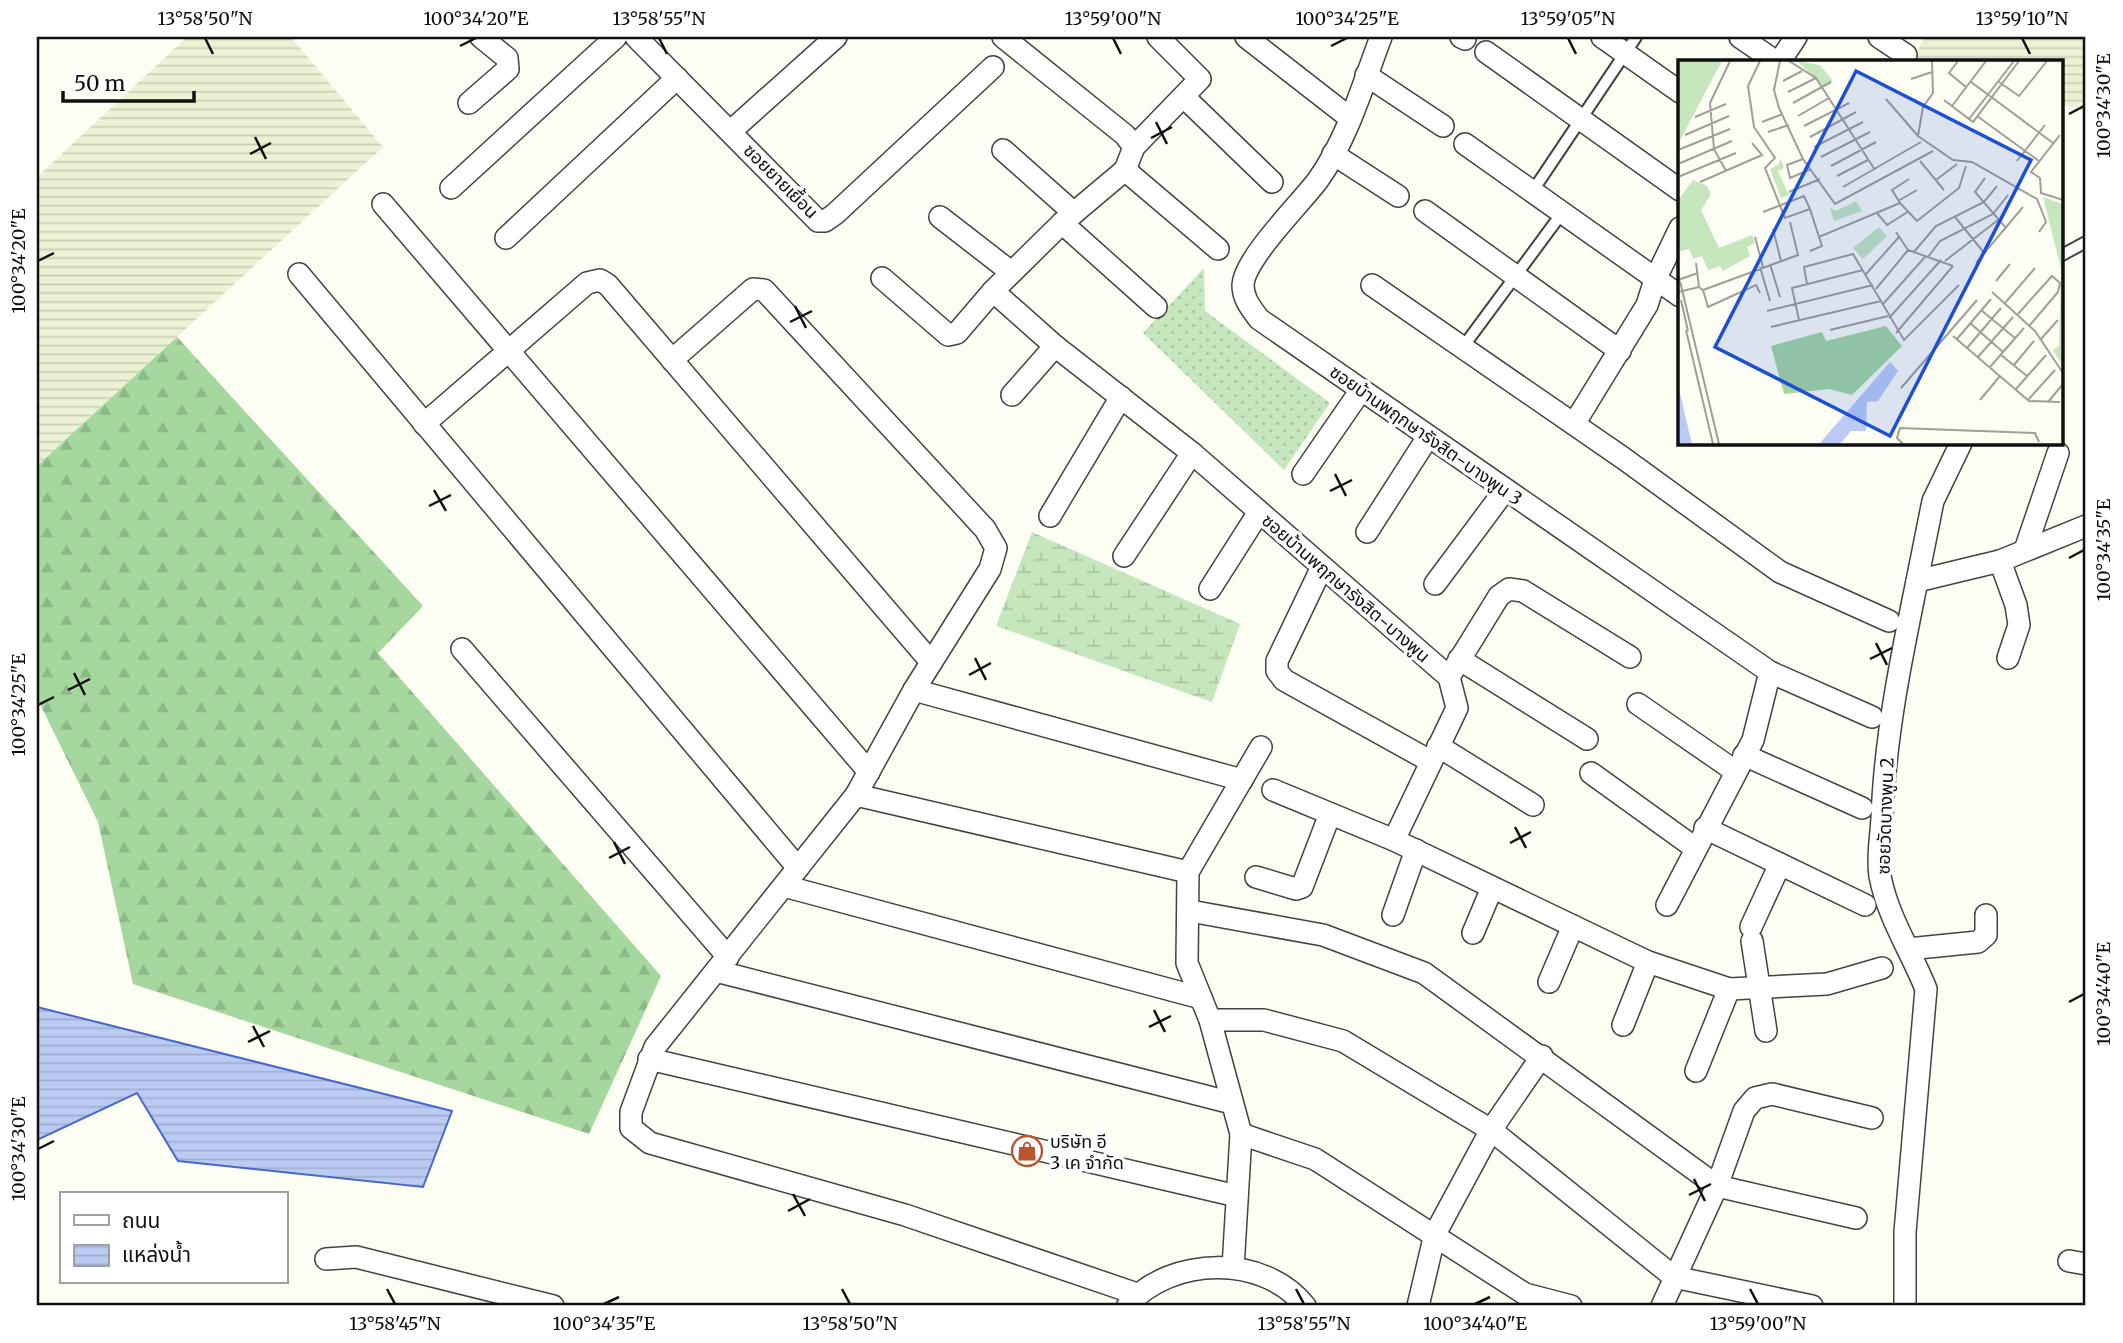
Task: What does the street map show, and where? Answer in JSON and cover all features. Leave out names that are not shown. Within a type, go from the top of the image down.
[{"type":"street","points":[[469,103],[508,69],[508,58],[481,37]]},
{"type":"street","points":[[451,188],[616,37]]},
{"type":"street","points":[[731,131],[836,37]]},
{"type":"street","points":[[1003,37],[1125,135],[1134,147]]},
{"type":"street","points":[[882,278],[948,335],[957,333],[1011,272],[1068,218],[1125,170],[1134,147],[1200,79],[1158,37]]},
{"type":"street","points":[[1248,37],[1350,118]]},
{"type":"street","name":"ซอยบ้านพฤกษารังสิต-บางพูน 3","points":[[1381,37],[1350,118],[1319,179],[1265,245],[1243,284],[1246,302],[1259,318],[1770,672],[1872,717]]},
{"type":"street","points":[[1602,37],[1630,45],[1678,90]]},
{"type":"street","points":[[1740,37],[1775,60]]},
{"type":"street","points":[[1778,60],[1796,37]]},
{"type":"street","points":[[1879,37],[1906,55]]},
{"type":"street","name":"ซอยยายเยื้อน","points":[[639,38],[818,221],[825,221],[993,67]]},
{"type":"street","points":[[1486,52],[1678,189]]},
{"type":"street","points":[[1366,75],[1443,127]]},
{"type":"street","points":[[506,238],[677,78]]},
{"type":"street","points":[[1184,97],[1272,182]]},
{"type":"street","points":[[1465,144],[1678,295]]},
{"type":"street","points":[[1003,150],[1156,307]]},
{"type":"street","points":[[1333,153],[1398,196]]},
{"type":"street","points":[[1125,170],[1218,249]]},
{"type":"street","points":[[383,204],[869,772]]},
{"type":"street","points":[[1425,211],[1620,351]]},
{"type":"street","points":[[940,217],[1011,272]]},
{"type":"street","points":[[1574,424],[1647,305],[1655,280],[1678,232]]},
{"type":"street","points":[[299,274],[798,869]]},
{"type":"street","points":[[424,424],[587,283],[600,280],[608,285],[931,662]]},
{"type":"street","points":[[1372,285],[1574,424],[1780,572],[1889,621]]},
{"type":"street","points":[[672,360],[753,289],[764,290],[985,529],[996,548],[990,569],[914,690],[856,795],[722,964],[668,1027],[649,1059],[629,1119],[638,1136],[650,1143],[905,1215],[1132,1300],[1166,1277],[1199,1268],[1233,1268],[1269,1279],[1305,1306]]},
{"type":"street","name":"ซอยบ้านพฤกษารังสิต-บางพูน","points":[[993,291],[1055,346],[1192,453],[1322,567],[1454,668],[1587,739]]},
{"type":"street","points":[[1012,395],[1055,346]]},
{"type":"street","points":[[1303,474],[1361,390]]},
{"type":"street","points":[[1051,516],[1121,397]]},
{"type":"street","points":[[1367,532],[1428,436]]},
{"type":"street","name":"ซอยวัดบางพูน 2","points":[[1905,1306],[1905,1233],[1926,989],[1894,926],[1879,864],[1883,782],[1895,687],[1933,501],[1961,444]]},
{"type":"street","points":[[1124,556],[1192,453]]},
{"type":"street","points":[[2025,550],[2058,453]]},
{"type":"street","points":[[1435,584],[1506,491]]},
{"type":"street","points":[[1210,589],[1259,512]]},
{"type":"street","points":[[1917,580],[2002,569],[2025,550],[2086,526]]},
{"type":"street","points":[[1322,567],[1277,661],[1278,671],[1284,680],[1533,805]]},
{"type":"street","points":[[2002,569],[2016,605],[2019,625],[2008,658]]},
{"type":"street","points":[[1394,840],[1457,708],[1454,668],[1499,596],[1509,589],[1523,591],[1630,657]]},
{"type":"street","points":[[462,649],[722,964],[1233,1103]]},
{"type":"street","points":[[1667,905],[1753,740],[1770,672]]},
{"type":"street","points":[[914,690],[1242,780]]},
{"type":"street","points":[[1638,704],[1739,763],[1862,808]]},
{"type":"street","points":[[1233,1268],[1241,1134],[1210,1020],[1187,963],[1190,911],[1188,872],[1261,747]]},
{"type":"street","points":[[1591,773],[1695,848]]},
{"type":"street","points":[[1273,790],[1416,850],[1648,962],[1729,989],[1827,984],[1881,968]]},
{"type":"street","points":[[856,795],[1188,872]]},
{"type":"street","points":[[1256,877],[1296,889],[1302,887],[1330,814]]},
{"type":"street","points":[[1705,828],[1865,905]]},
{"type":"street","points":[[1393,915],[1416,850]]},
{"type":"street","points":[[1766,1031],[1752,934],[1780,864]]},
{"type":"street","points":[[784,886],[1201,998]]},
{"type":"street","points":[[1473,933],[1492,888]]},
{"type":"street","points":[[1190,911],[1323,935],[1424,972],[1717,1186],[1856,1219]]},
{"type":"street","points":[[1908,949],[1940,948],[1978,942],[1986,935],[1986,915]]},
{"type":"street","points":[[1549,982],[1573,926]]},
{"type":"street","points":[[1623,1025],[1648,962]]},
{"type":"street","points":[[1696,1071],[1729,989]]},
{"type":"street","points":[[1210,1020],[1264,1020],[1343,1041],[1491,1130],[1675,1277],[1812,1306]]},
{"type":"street","points":[[1418,1306],[1435,1234],[1491,1130],[1542,1056]]},
{"type":"street","points":[[649,1059],[1237,1196]]},
{"type":"street","points":[[1662,1306],[1717,1186],[1744,1111],[1755,1098],[1772,1094],[1872,1118]]},
{"type":"street","points":[[1241,1134],[1315,1159],[1525,1294],[1570,1306]]},
{"type":"street","points":[[326,1259],[356,1256],[553,1306]]},
{"type":"lane","points":[[1532,192],[1630,45]]},
{"type":"lane","points":[[1463,347],[1562,213]]},
{"type":"lane","points":[[2064,254],[2086,242]]},
{"type":"green space","points":[[187,37],[291,37],[383,147],[37,466],[37,177]]},
{"type":"green space","points":[[1924,37],[2086,37],[2086,111],[2064,105],[2064,60],[1913,60]]},
{"type":"green space","points":[[1204,268],[1205,311],[1330,403],[1284,470],[1143,333]]},
{"type":"green space","points":[[177,337],[423,606],[378,653],[661,976],[589,1134],[133,984],[98,822],[37,698],[37,466]]},
{"type":"green space","points":[[1032,532],[1240,624],[1212,702],[996,626]]},
{"type":"water","points":[[37,1007],[452,1111],[423,1187],[178,1161],[137,1093],[37,1140]]},
{"type":"place","name":"บริษัท อี 3 เค จำกัด","points":[[1027,1151]]}]
